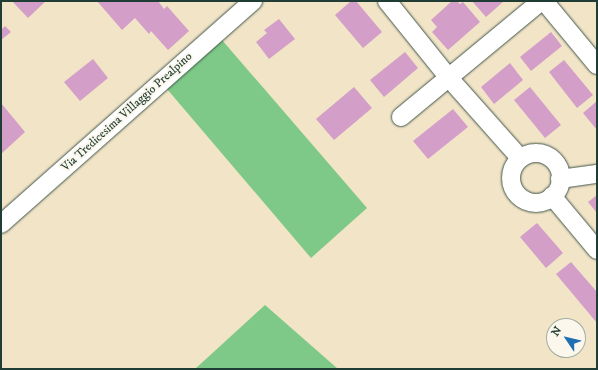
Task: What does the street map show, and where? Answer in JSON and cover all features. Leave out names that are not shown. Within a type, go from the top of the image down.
[{"type":"street","name":"Via Tredicesima Villaggio Prealpino","points":[[1,224],[253,1]]},
{"type":"street","points":[[387,1],[449,78],[520,158]]},
{"type":"street","points":[[401,117],[541,1]]},
{"type":"street","points":[[544,1],[597,65]]},
{"type":"street","points":[[535,153],[550,157],[556,163],[560,179],[559,185],[552,196],[545,200],[530,202],[522,199],[517,194],[511,179],[515,164],[520,158],[527,154],[535,153]]},
{"type":"street","points":[[560,179],[597,174]]},
{"type":"street","points":[[552,196],[597,250]]},
{"type":"green space","points":[[222,40],[367,208],[311,258],[167,89]]},
{"type":"green space","points":[[265,305],[338,369],[195,369]]},
{"type":"building","points":[[12,1],[46,1],[28,18]]},
{"type":"building","points":[[97,1],[158,1],[164,9],[167,6],[189,31],[168,50],[151,31],[149,34],[135,18],[122,30]]},
{"type":"building","points":[[351,1],[356,1],[382,32],[363,48],[335,15]]},
{"type":"building","points":[[452,1],[457,1],[460,4],[463,2],[480,22],[448,50],[432,32],[437,27],[431,20]]},
{"type":"building","points":[[472,1],[504,1],[486,17]]},
{"type":"building","points":[[279,19],[295,39],[269,59],[256,42],[267,33],[264,30]]},
{"type":"building","points":[[5,26],[11,32],[1,40],[1,30]]},
{"type":"building","points":[[551,32],[562,46],[531,71],[520,57]]},
{"type":"building","points":[[405,52],[418,68],[384,97],[370,80]]},
{"type":"building","points":[[93,59],[108,78],[80,101],[64,82]]},
{"type":"building","points":[[564,60],[593,95],[577,108],[549,72]]},
{"type":"building","points":[[510,63],[523,80],[494,104],[481,87]]},
{"type":"building","points":[[354,87],[372,108],[334,140],[316,119]]},
{"type":"building","points":[[530,87],[561,125],[545,138],[514,100]]},
{"type":"building","points":[[597,101],[597,130],[583,113]]},
{"type":"building","points":[[1,103],[25,132],[1,154]]},
{"type":"building","points":[[453,109],[468,127],[428,159],[413,141]]},
{"type":"building","points":[[597,195],[597,213],[588,202]]},
{"type":"building","points":[[537,223],[563,253],[546,268],[520,237]]},
{"type":"building","points":[[571,262],[597,292],[597,323],[556,274]]}]
